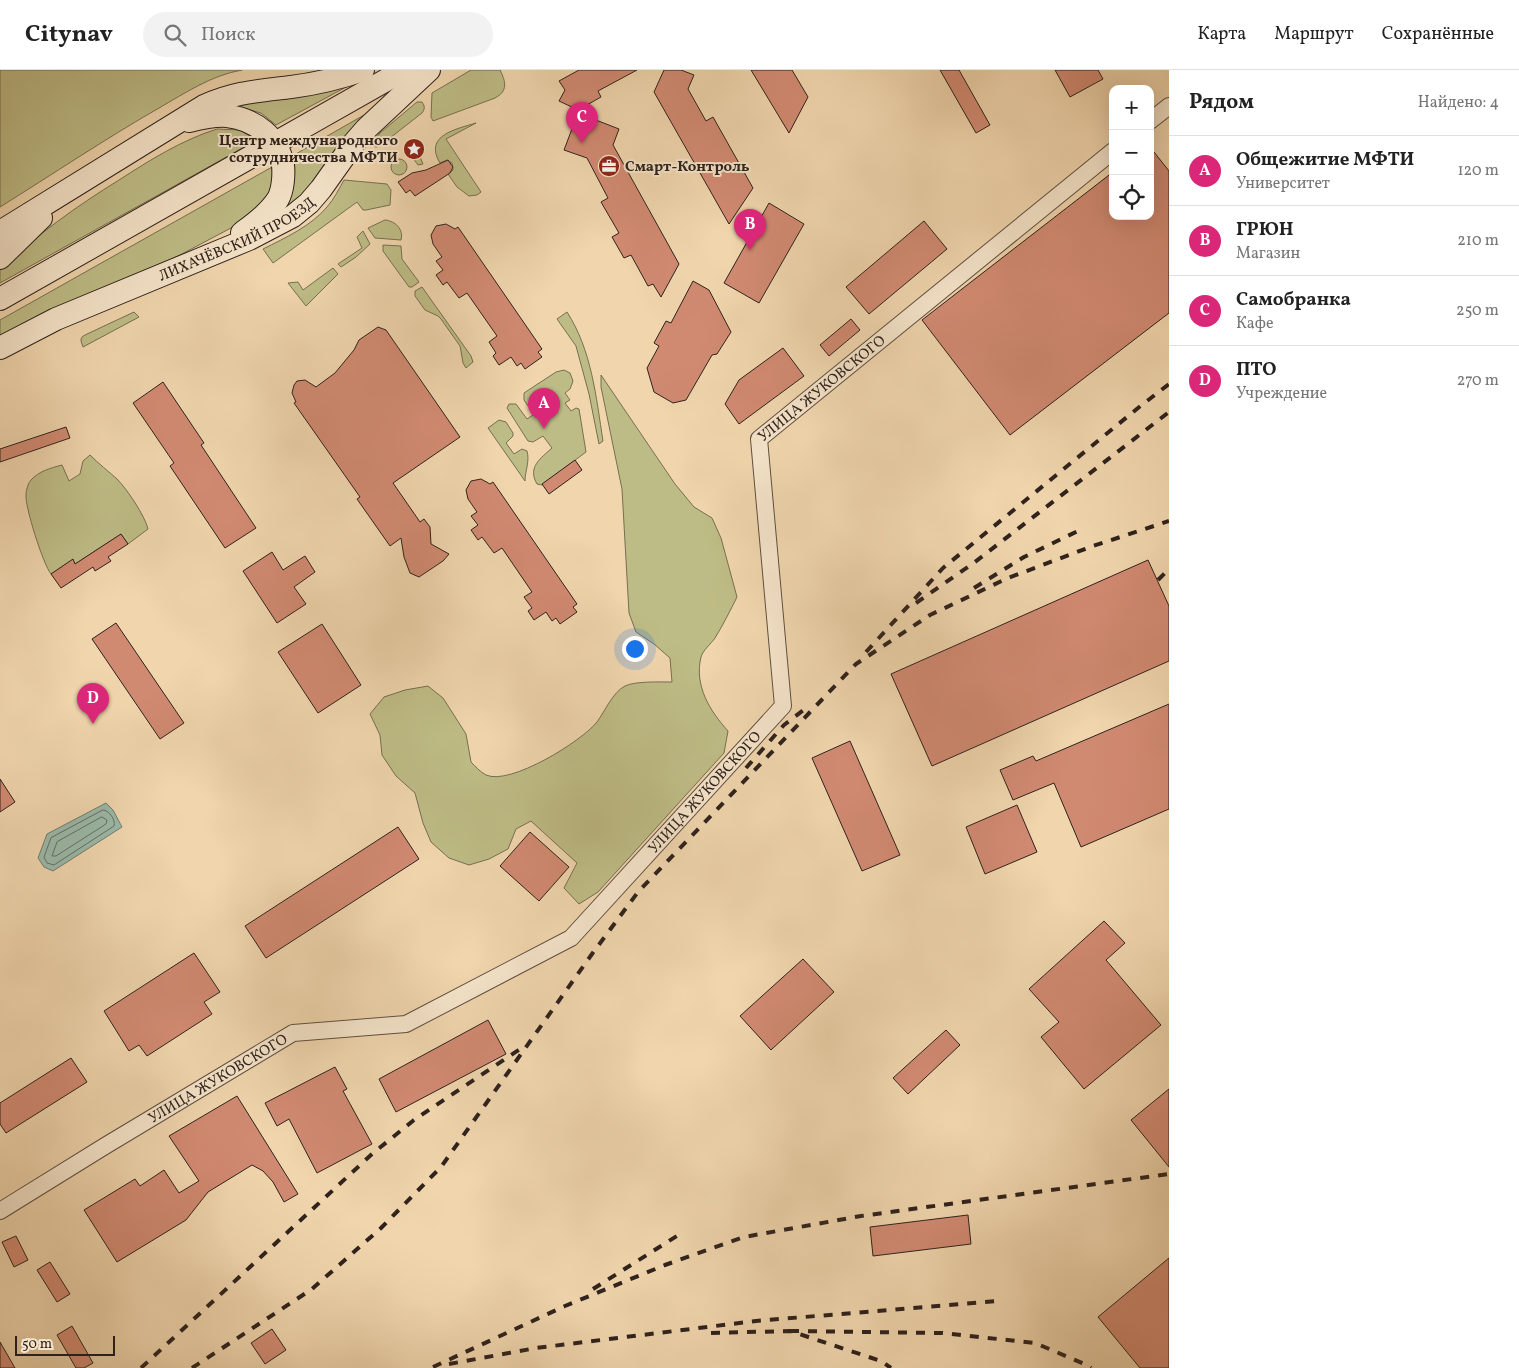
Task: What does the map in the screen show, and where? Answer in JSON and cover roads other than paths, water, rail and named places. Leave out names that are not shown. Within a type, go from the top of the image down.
[{"type":"main road","points":[[0,232],[189,113],[224,97],[244,92],[321,81],[364,70]]},
{"type":"main road","points":[[0,299],[404,70]]},
{"type":"main road","name":"ЛИХАЧЁВСКИЙ ПРОЕЗД","points":[[0,348],[56,319],[213,254],[293,216],[304,208],[321,189],[366,128],[429,70]]},
{"type":"main road","points":[[172,125],[226,116],[244,119],[258,126],[275,143],[281,155],[283,168],[279,197],[252,226],[213,254]]},
{"type":"main road","points":[[0,258],[70,189]]},
{"type":"street","points":[[1154,118],[1169,106]]},
{"type":"street","name":"УЛИЦА ЖУКОВСКОГО","points":[[0,1211],[293,1033],[406,1024],[571,938],[783,706],[759,439],[1109,154]]},
{"type":"water","points":[[106,803],[113,810],[122,827],[53,871],[44,867],[38,858],[47,834]]},
{"type":"railway","points":[[866,652],[943,568],[1169,384]]},
{"type":"railway","points":[[916,603],[975,562],[1169,412]]},
{"type":"railway","points":[[192,1368],[312,1289],[381,1228],[441,1167],[638,892],[856,664],[930,615],[1008,578],[1093,546],[1169,521]]},
{"type":"railway","points":[[974,588],[1024,557],[1080,530]]},
{"type":"railway","points":[[1158,580],[1169,569]]},
{"type":"railway","points":[[746,768],[784,725],[806,708]]},
{"type":"railway","points":[[141,1368],[372,1154],[414,1120],[523,1047]]},
{"type":"railway","points":[[433,1367],[565,1306],[665,1265],[744,1237],[861,1216],[1169,1174]]},
{"type":"railway","points":[[593,1289],[680,1234]]},
{"type":"railway","points":[[449,1364],[536,1348],[756,1321],[997,1301]]},
{"type":"railway","points":[[790,1331],[942,1333],[1035,1343],[1091,1368]]},
{"type":"railway","points":[[711,1333],[790,1331],[881,1361],[891,1368]]},
{"type":"place","name":"Самобранка","points":[[582,143]]},
{"type":"place","name":"Центр международного сотрудничества МФТИ","points":[[414,149]]},
{"type":"place","name":"Смарт-Контроль","points":[[609,166]]},
{"type":"place","name":"ГРЮН","points":[[750,250]]},
{"type":"place","name":"Общежитие МФТИ","points":[[544,429]]},
{"type":"place","name":"ПТО","points":[[93,724]]}]
